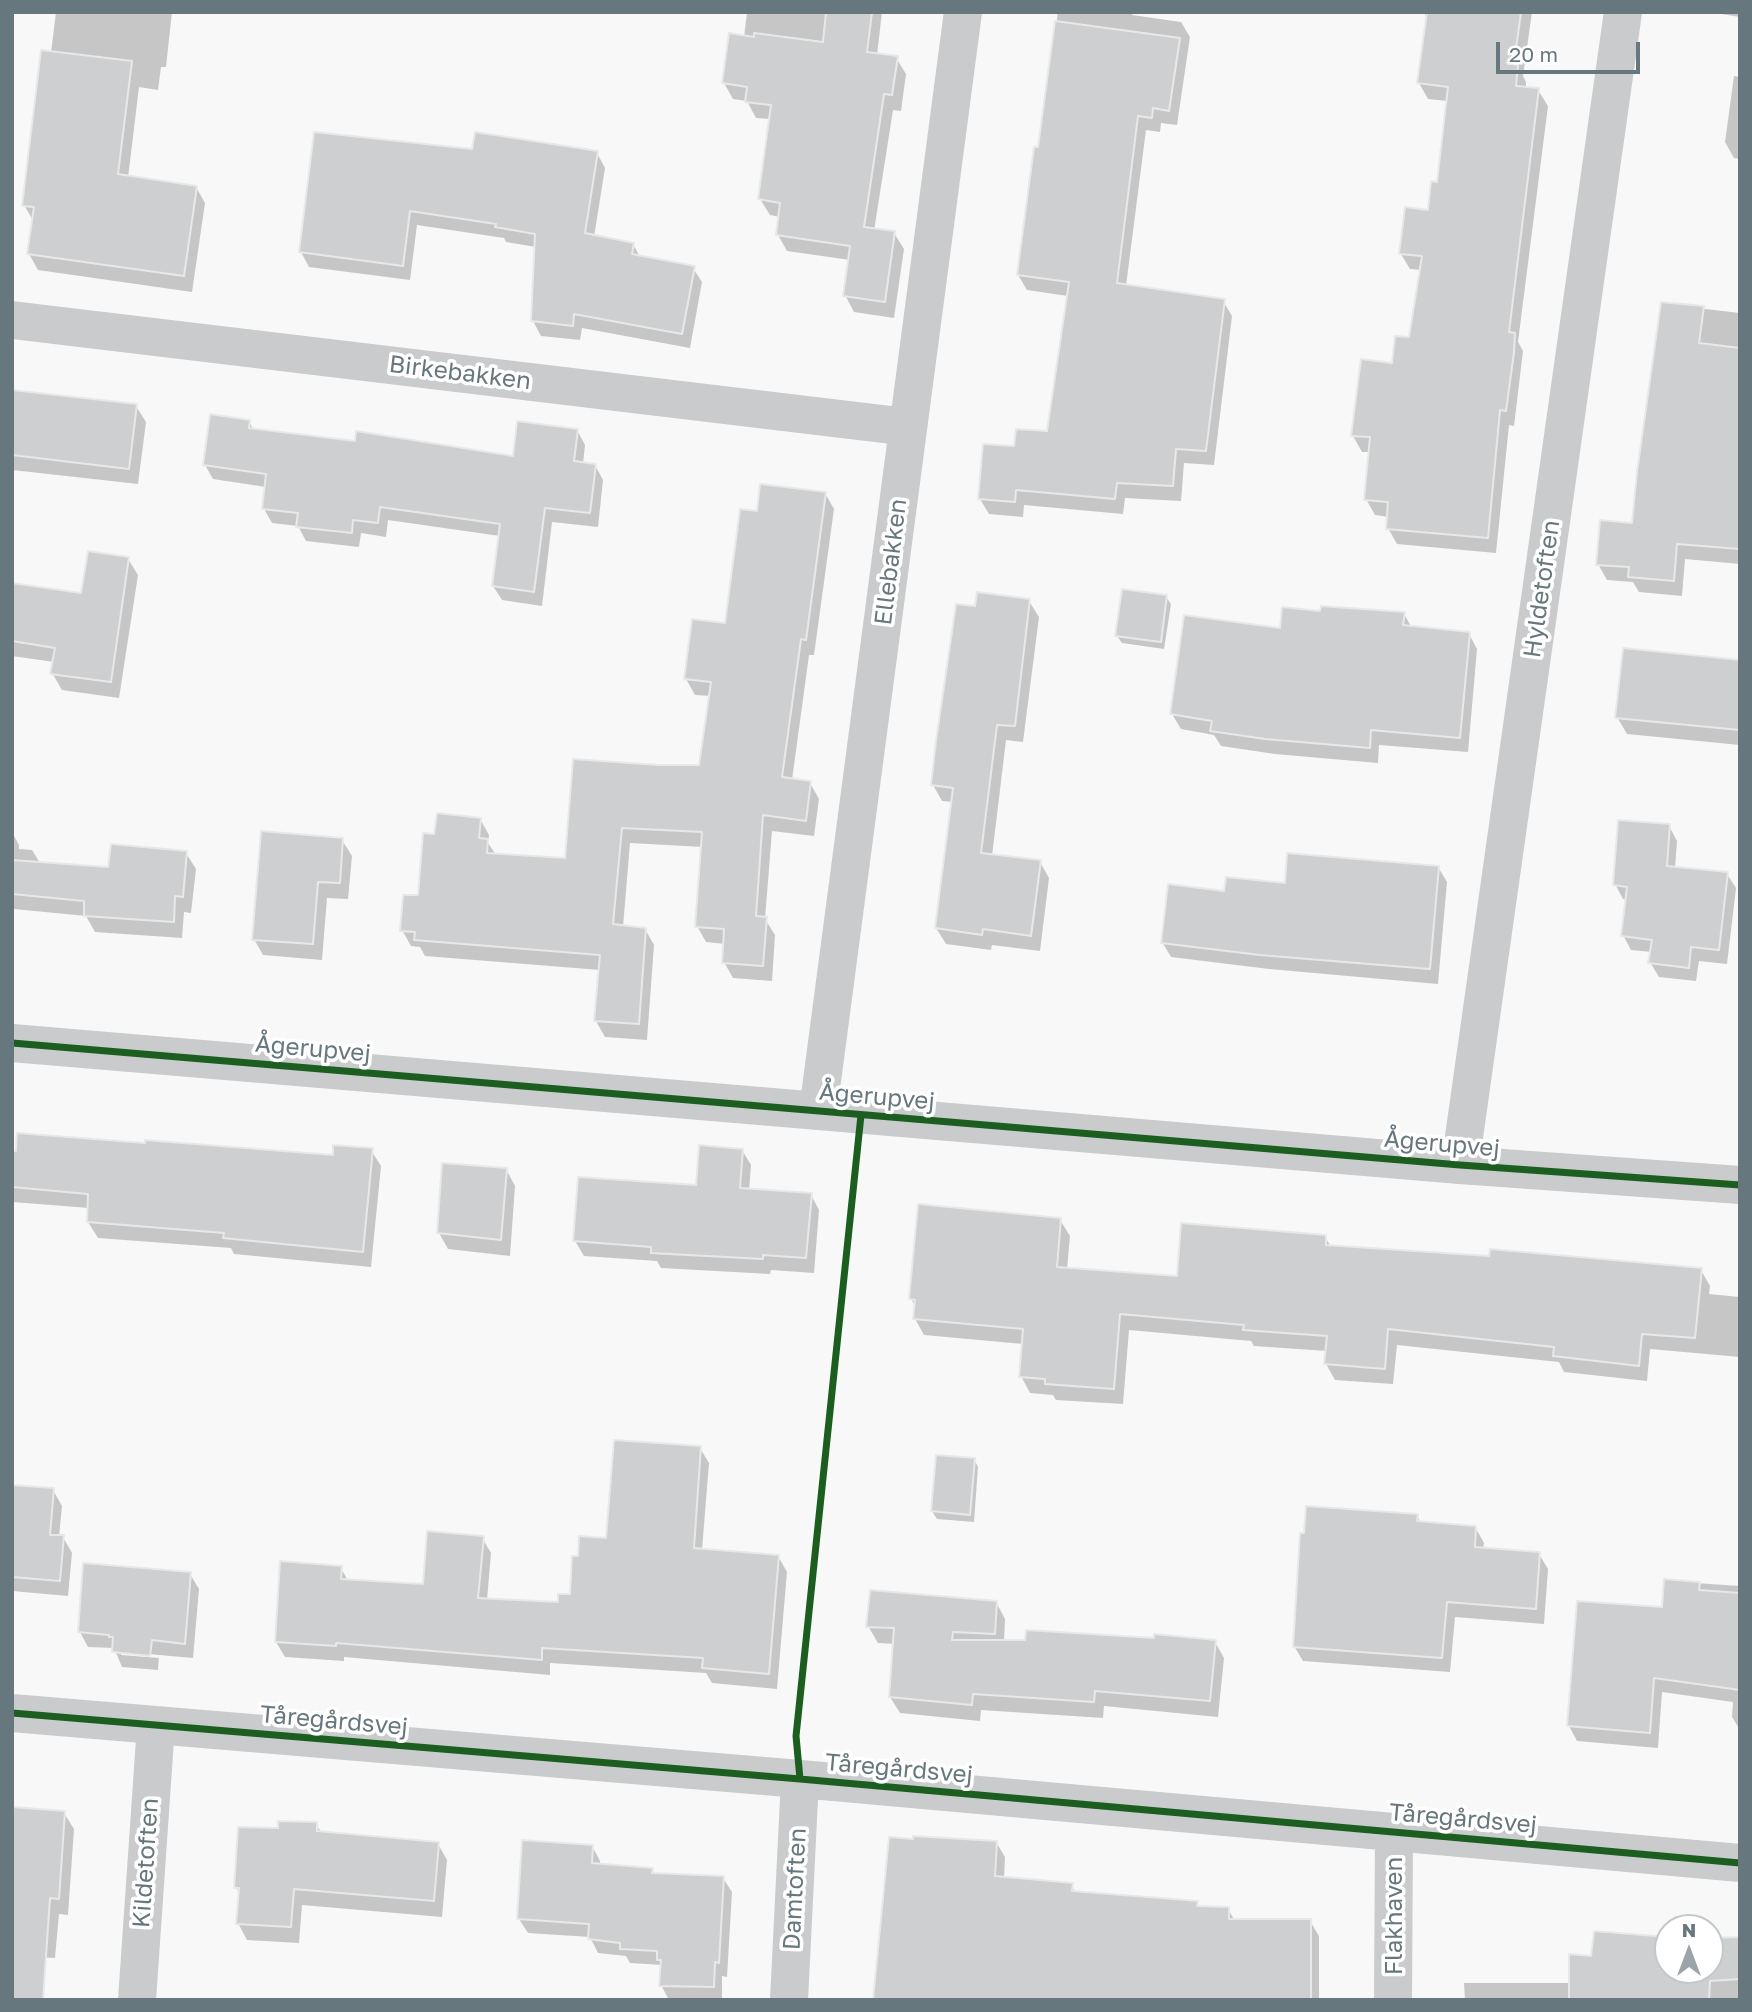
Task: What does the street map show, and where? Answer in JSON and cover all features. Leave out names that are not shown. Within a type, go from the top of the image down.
[{"type":"street","name":"Ellebakken","points":[[818,1111],[962,12]]},
{"type":"street","name":"Hyldetoften","points":[[1460,1165],[1623,12]]},
{"type":"street","name":"Birkebakken","points":[[12,320],[908,427]]},
{"type":"street","name":"Ågerupvej","points":[[12,1043],[1460,1165],[1740,1185]]},
{"type":"street","name":"Tåregårdsvej","points":[[12,1713],[800,1779],[1740,1863]]},
{"type":"street","name":"Kildetoften","points":[[137,2000],[156,1725]]},
{"type":"street","name":"Damtoften","points":[[789,2000],[800,1779]]},
{"type":"street","name":"Flakhaven","points":[[1393,2000],[1394,1833]]},
{"type":"building","points":[[826,12],[872,12],[867,52],[898,56],[892,95],[884,94],[864,227],[895,231],[885,302],[843,296],[850,246],[776,235],[780,203],[758,199],[771,105],[745,102],[747,87],[722,83],[729,33],[754,37],[754,33],[823,42]]},
{"type":"building","points":[[1427,12],[1521,12],[1514,64],[1518,65],[1516,86],[1539,88],[1509,332],[1515,333],[1514,352],[1506,411],[1500,410],[1488,538],[1386,529],[1388,502],[1364,500],[1370,437],[1351,436],[1361,359],[1392,363],[1395,336],[1409,337],[1422,256],[1399,254],[1405,207],[1428,210],[1431,181],[1437,182],[1448,87],[1417,83]]},
{"type":"building","points":[[1055,21],[1180,38],[1169,111],[1153,108],[1152,118],[1138,116],[1117,283],[1225,299],[1206,451],[1176,449],[1173,486],[1117,483],[1115,499],[1016,490],[1015,502],[978,499],[983,444],[1014,446],[1016,429],[1047,431],[1069,282],[1017,275],[1034,147],[1038,147]]},
{"type":"building","points":[[41,50],[132,61],[118,174],[197,186],[184,276],[27,254],[34,207],[22,206]]},
{"type":"building","points":[[314,132],[472,149],[475,132],[598,151],[585,233],[634,243],[632,254],[695,266],[682,334],[574,314],[573,326],[531,321],[535,234],[495,227],[496,224],[410,211],[403,266],[299,252]]},
{"type":"building","points":[[1661,302],[1704,306],[1699,343],[1740,348],[1740,549],[1677,544],[1674,581],[1628,577],[1629,567],[1596,565],[1600,520],[1632,523]]},
{"type":"building","points":[[12,390],[137,404],[129,469],[12,455]]},
{"type":"building","points":[[210,414],[250,420],[249,428],[355,441],[356,431],[513,456],[517,421],[578,429],[574,461],[596,464],[590,513],[545,508],[534,592],[492,586],[500,524],[380,507],[378,523],[353,520],[352,533],[296,527],[298,513],[262,509],[266,474],[203,465]]},
{"type":"building","points":[[760,484],[826,492],[806,640],[801,639],[782,777],[811,781],[806,821],[763,815],[756,916],[767,917],[763,966],[722,963],[724,929],[695,927],[702,832],[622,828],[613,924],[646,928],[639,1024],[594,1021],[600,955],[414,940],[415,932],[400,931],[403,895],[418,895],[423,833],[434,834],[437,813],[481,818],[479,838],[488,839],[487,853],[565,858],[573,759],[699,765],[711,682],[684,679],[692,619],[725,623],[740,509],[757,511]]},
{"type":"building","points":[[88,551],[129,557],[111,682],[50,674],[55,648],[12,641],[12,583],[81,593]]},
{"type":"building","points":[[1122,589],[1167,595],[1161,642],[1115,636]]},
{"type":"building","points":[[977,592],[1030,599],[1015,726],[997,725],[981,853],[1041,860],[1031,936],[983,929],[982,935],[935,928],[953,788],[931,785],[936,741],[956,604],[975,606]]},
{"type":"building","points":[[1321,606],[1405,612],[1403,625],[1470,632],[1460,738],[1371,730],[1370,748],[1265,739],[1210,731],[1212,721],[1170,714],[1184,615],[1280,628],[1282,607],[1320,611]]},
{"type":"building","points":[[1623,648],[1740,660],[1740,730],[1615,718]]},
{"type":"building","points":[[1618,820],[1670,824],[1667,866],[1728,872],[1719,950],[1691,947],[1689,968],[1648,963],[1652,940],[1621,936],[1627,887],[1613,885]]},
{"type":"building","points":[[261,831],[343,838],[340,883],[318,882],[313,944],[252,940]]},
{"type":"building","points":[[111,844],[187,851],[183,897],[175,896],[174,922],[84,916],[84,901],[12,894],[12,860],[108,867]]},
{"type":"building","points":[[1287,853],[1439,866],[1430,969],[1260,955],[1161,943],[1168,884],[1224,891],[1226,877],[1285,883]]},
{"type":"building","points":[[17,1133],[333,1155],[333,1145],[373,1148],[363,1252],[223,1238],[224,1233],[87,1222],[88,1194],[12,1187],[12,1151],[16,1151]]},
{"type":"building","points":[[699,1145],[743,1149],[740,1188],[812,1193],[806,1258],[763,1255],[763,1259],[651,1253],[651,1247],[573,1241],[578,1177],[696,1185]]},
{"type":"building","points":[[442,1163],[507,1168],[501,1240],[437,1233]]},
{"type":"building","points":[[918,1204],[1061,1218],[1057,1267],[1177,1276],[1181,1223],[1326,1235],[1326,1245],[1489,1256],[1490,1249],[1702,1268],[1695,1338],[1642,1334],[1639,1366],[1553,1356],[1554,1347],[1388,1329],[1385,1369],[1324,1364],[1327,1336],[1243,1330],[1244,1325],[1120,1314],[1114,1389],[1045,1384],[1045,1379],[1019,1377],[1023,1329],[913,1319],[915,1300],[909,1299]]},
{"type":"building","points":[[614,1440],[701,1446],[694,1548],[779,1555],[769,1674],[702,1668],[703,1658],[542,1648],[542,1660],[336,1643],[336,1646],[275,1642],[280,1561],[342,1566],[341,1579],[423,1584],[427,1531],[484,1536],[478,1598],[558,1602],[558,1594],[570,1594],[572,1556],[578,1556],[579,1536],[606,1538]]},
{"type":"building","points":[[936,1455],[975,1458],[970,1515],[931,1511]]},
{"type":"building","points":[[12,1485],[54,1488],[50,1535],[64,1535],[60,1581],[12,1577]]},
{"type":"building","points":[[1306,1506],[1418,1514],[1417,1521],[1476,1526],[1475,1547],[1540,1552],[1536,1609],[1447,1602],[1442,1658],[1293,1647],[1300,1533],[1304,1533]]},
{"type":"building","points":[[83,1563],[191,1572],[185,1644],[152,1640],[150,1656],[112,1652],[113,1637],[78,1632]]},
{"type":"building","points":[[1664,1579],[1700,1582],[1699,1590],[1740,1593],[1740,1690],[1654,1678],[1650,1733],[1567,1726],[1577,1601],[1662,1607]]},
{"type":"building","points":[[870,1590],[997,1601],[995,1634],[953,1632],[952,1640],[1025,1640],[1026,1630],[1154,1638],[1154,1634],[1216,1640],[1210,1701],[1095,1691],[1094,1702],[973,1694],[972,1705],[889,1697],[894,1628],[866,1627]]},
{"type":"building","points":[[12,1807],[65,1811],[59,1899],[50,1898],[43,2000],[12,2000]]},
{"type":"building","points":[[278,1821],[317,1822],[317,1831],[439,1842],[434,1901],[294,1889],[291,1927],[236,1924],[239,1888],[234,1888],[238,1827],[278,1828]]},
{"type":"building","points":[[913,1836],[997,1841],[995,1876],[1073,1883],[1072,1891],[1198,1901],[1197,1906],[1229,1907],[1229,1919],[1311,1919],[1311,2000],[873,2000],[889,1837],[913,1839]]},
{"type":"building","points":[[522,1840],[593,1845],[592,1863],[653,1868],[652,1873],[724,1876],[719,1963],[715,1962],[714,1987],[659,1986],[661,1960],[657,1960],[657,1951],[620,1949],[620,1943],[588,1939],[589,1924],[517,1919]]},
{"type":"building","points":[[1594,1931],[1654,1936],[1654,1984],[1710,1984],[1709,2000],[1569,2000],[1569,1954],[1591,1956]]},
{"type":"building","points":[[1740,1937],[1740,1979],[1724,1980],[1724,1938]]},
{"type":"cycle path","points":[[12,1043],[1460,1165],[1740,1185]]},
{"type":"cycle path","points":[[800,1779],[796,1736],[861,1115]]},
{"type":"cycle path","points":[[12,1713],[800,1779],[1740,1863]]}]
